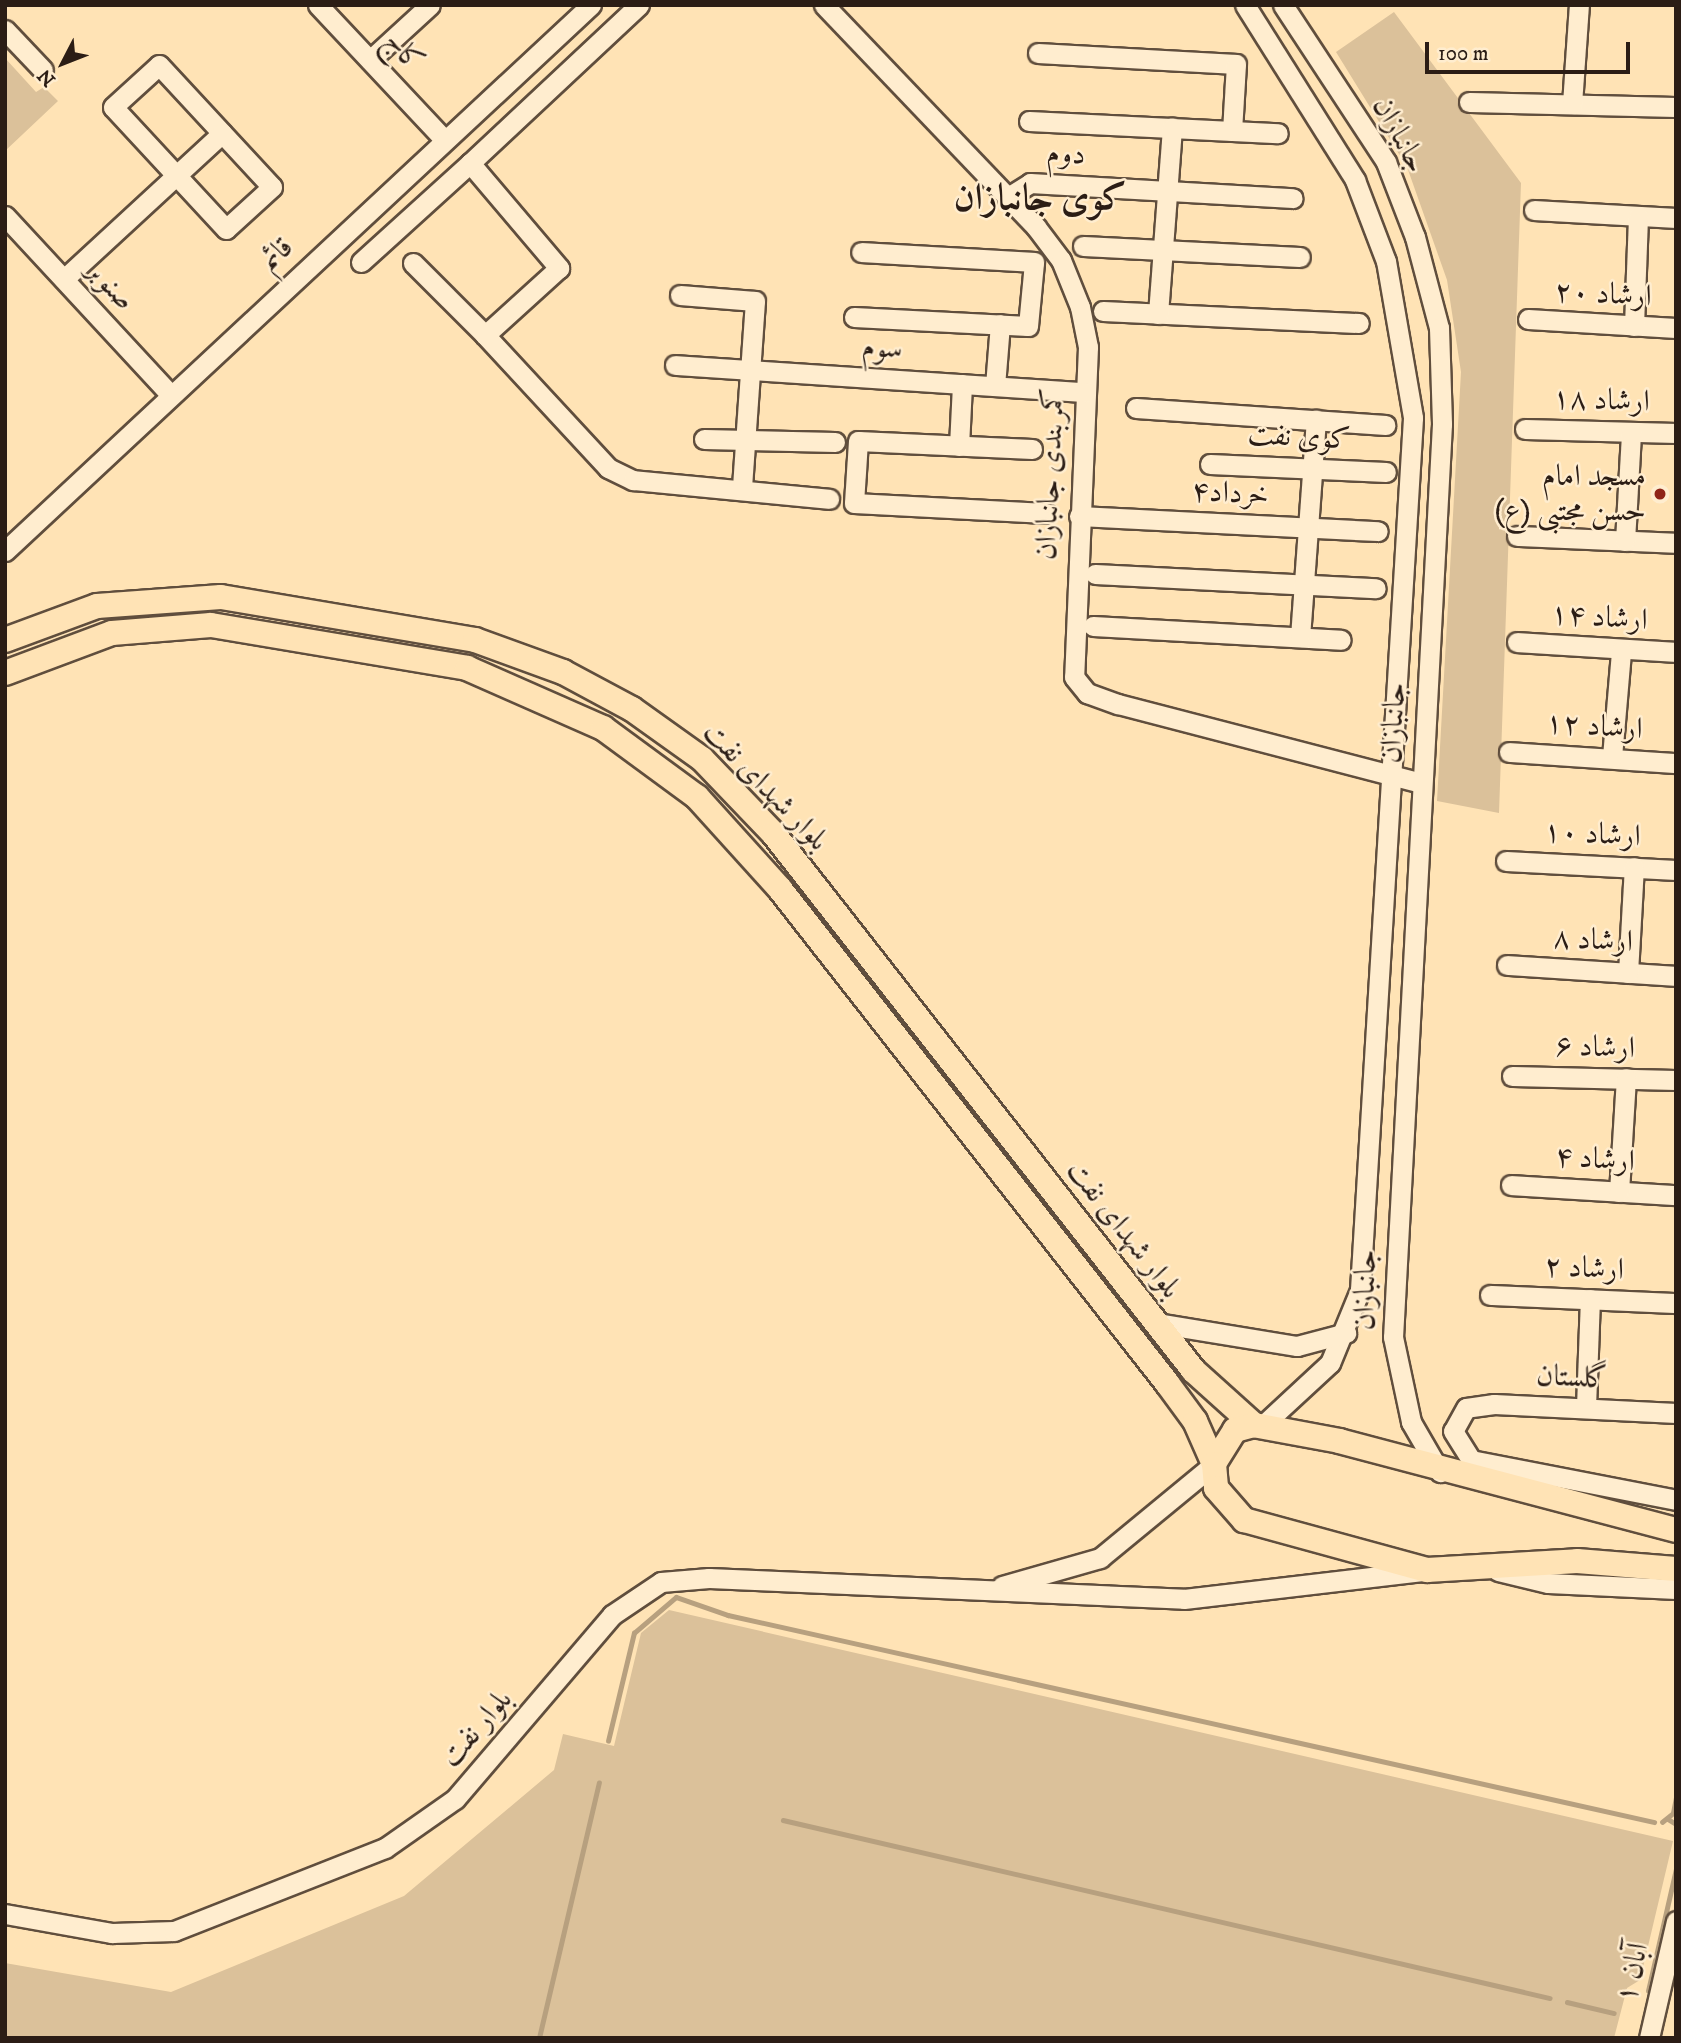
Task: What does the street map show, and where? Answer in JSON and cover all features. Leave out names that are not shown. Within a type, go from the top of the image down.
[{"type":"main road","name":"بلوار شهدای نفت","points":[[5,640],[97,606],[221,597],[475,640],[563,672],[632,709],[702,759],[773,833],[1194,1371],[1257,1426]]},
{"type":"main road","name":"بلوار شهدای نفت","points":[[5,673],[112,633],[211,625],[456,665],[508,681],[603,728],[697,797],[780,890],[1178,1398],[1214,1464],[1216,1488],[1244,1520],[1427,1570],[1577,1561],[1676,1569]]},
{"type":"main road","points":[[1214,1464],[1235,1430],[1257,1426],[1340,1441],[1440,1472],[1676,1530]]},
{"type":"street","name":"کاج","points":[[318,5],[444,139]]},
{"type":"street","points":[[370,60],[430,5]]},
{"type":"street","name":"قائم","points":[[5,551],[444,139],[591,5]]},
{"type":"street","points":[[361,261],[639,5]]},
{"type":"street","name":"کمربندی جانبازان","points":[[824,5],[1007,197],[1061,260],[1088,347],[1071,664],[1087,693],[1421,783]]},
{"type":"street","name":"جانبازان","points":[[1245,5],[1355,180],[1386,261],[1403,335],[1413,418],[1388,776],[1360,1290],[1346,1334],[1315,1379],[1257,1426]]},
{"type":"street","name":"جانبازان","points":[[1283,5],[1386,162],[1415,237],[1439,328],[1442,424],[1393,1337],[1411,1422],[1440,1472]]},
{"type":"street","points":[[1572,104],[1579,5]]},
{"type":"street","points":[[5,30],[43,70]]},
{"type":"street","points":[[1038,54],[1236,64],[1232,131]]},
{"type":"street","points":[[1294,81],[1321,64]]},
{"type":"street","points":[[159,65],[222,134],[272,187],[226,229],[113,107],[159,65]]},
{"type":"street","points":[[1469,102],[1676,107]]},
{"type":"street","points":[[1029,121],[1278,133]]},
{"type":"street","points":[[1158,314],[1171,128]]},
{"type":"street","points":[[64,279],[222,134]]},
{"type":"street","points":[[470,163],[559,268],[485,335]]},
{"type":"street","name":"دوم","points":[[1007,197],[1030,183],[1293,198]]},
{"type":"street","points":[[1534,210],[1676,218]]},
{"type":"street","name":"صنوبر","points":[[5,216],[171,395]]},
{"type":"street","points":[[1634,326],[1638,216]]},
{"type":"street","points":[[1083,246],[1300,257]]},
{"type":"street","points":[[854,317],[1028,326],[1034,261],[861,252]]},
{"type":"street","points":[[414,263],[608,468],[633,480],[829,499]]},
{"type":"street","points":[[680,295],[755,301],[753,370],[742,489]]},
{"type":"street","points":[[1103,311],[1359,323]]},
{"type":"street","name":"ارشاد ۲۰","points":[[1528,319],[1676,328]]},
{"type":"street","points":[[995,386],[1000,324]]},
{"type":"street","name":"سوم","points":[[675,365],[1085,391]]},
{"type":"street","points":[[959,446],[962,384]]},
{"type":"street","points":[[1136,408],[1385,425]]},
{"type":"street","points":[[1300,638],[1316,420]]},
{"type":"street","name":"ارشاد ۱۸","points":[[1525,429],[1676,433]]},
{"type":"street","points":[[1625,541],[1631,433]]},
{"type":"street","points":[[704,439],[835,442]]},
{"type":"street","points":[[1032,449],[858,441],[854,503],[1046,513]]},
{"type":"street","name":"کوی نفت","points":[[1209,464],[1386,472]]},
{"type":"street","name":"خرداد۴","points":[[1079,516],[1378,531]]},
{"type":"street","points":[[1517,536],[1676,543]]},
{"type":"street","points":[[1095,575],[1376,588]]},
{"type":"street","points":[[1093,626],[1341,640]]},
{"type":"street","name":"ارشاد ۱۴","points":[[1517,642],[1621,651],[1676,652]]},
{"type":"street","points":[[1612,757],[1621,651]]},
{"type":"street","name":"ارشاد ۱۲","points":[[1509,752],[1676,763]]},
{"type":"street","name":"ارشاد ۱۰","points":[[1506,861],[1676,870]]},
{"type":"street","points":[[1628,973],[1634,867]]},
{"type":"street","name":"ارشاد ۸","points":[[1507,965],[1676,976]]},
{"type":"street","name":"ارشاد ۶","points":[[1512,1076],[1676,1080]]},
{"type":"street","points":[[1619,1192],[1626,1078]]},
{"type":"street","name":"ارشاد ۴","points":[[1511,1185],[1676,1195]]},
{"type":"street","name":"ارشاد ۲","points":[[1490,1295],[1676,1303]]},
{"type":"street","points":[[1586,1407],[1590,1299]]},
{"type":"street","points":[[1156,1323],[1297,1346],[1346,1334]]},
{"type":"street","name":"گلستان","points":[[1676,1413],[1586,1407],[1466,1408],[1452,1431],[1471,1460],[1676,1500]]},
{"type":"street","points":[[977,1591],[1100,1558],[1214,1464]]},
{"type":"street","points":[[1651,1524],[1676,1520]]},
{"type":"street","points":[[1484,1567],[1548,1583],[1676,1589]]},
{"type":"street","name":"بلوار نفت","points":[[5,1914],[111,1933],[174,1931],[385,1848],[455,1799],[612,1615],[648,1586],[709,1578],[1184,1600],[1427,1570]]},
{"type":"street","name":"آبان ۱","points":[[1649,2038],[1671,1961],[1676,1921]]},
{"type":"shaded area","points":[[1394,12],[1521,183],[1499,813],[1437,801],[1461,372],[1447,280],[1407,167],[1336,52]]},
{"type":"shaded area","points":[[5,58],[36,92],[44,87],[58,101],[5,151]]},
{"type":"shaded area","points":[[669,1610],[1673,1841],[1640,1980],[1627,1988],[1614,2038],[5,2038],[5,1963],[171,1992],[404,1896],[554,1770],[563,1734],[614,1746],[641,1633]]},
{"type":"waterway","points":[[608,1741],[634,1633],[676,1597],[728,1615],[1654,1822]]},
{"type":"waterway","points":[[539,2038],[599,1783]]},
{"type":"waterway","points":[[1662,1822],[1673,1813],[1676,1798]]},
{"type":"waterway","points":[[1668,1819],[1676,1824]]},
{"type":"waterway","points":[[783,1820],[1550,1998]]},
{"type":"waterway","points":[[1648,1991],[1676,1869]]},
{"type":"waterway","points":[[1567,2002],[1614,2013]]},
{"type":"place","name":"مسجد امام حسن مجتبی (ع)","points":[[1660,494]]},
{"type":"district","name":"کوی جانبازان","points":[[1040,199]]}]
